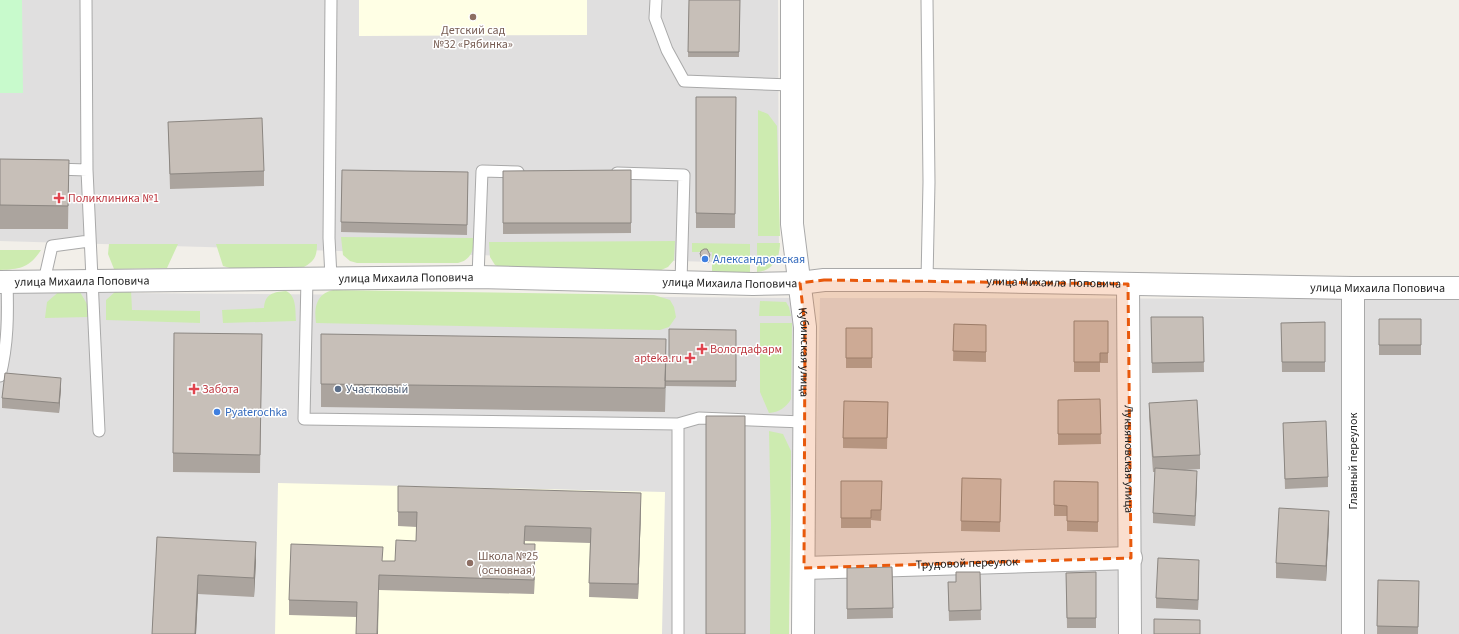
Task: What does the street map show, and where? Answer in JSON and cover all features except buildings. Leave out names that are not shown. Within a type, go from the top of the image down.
[{"type":"street","name":"Кубинская улица","points":[[792,0],[792,224],[805,326],[803,634]]},
{"type":"street","name":"улица Михаила Поповича","points":[[4,282],[331,277],[478,277],[753,284],[800,283],[824,280],[927,280],[1353,288],[1459,288]]},
{"type":"street","name":"Лукьяновская улица","points":[[1128,284],[1131,558],[1130,634]]},
{"type":"street","name":"Главный переулок","points":[[1352,634],[1353,288]]},
{"type":"street","name":"Трудовой переулок","points":[[804,568],[1131,558]]},
{"type":"lane","points":[[86,0],[89,241],[99,431]]},
{"type":"lane","points":[[331,0],[329,238],[331,277]]},
{"type":"lane","points":[[656,0],[655,18],[667,50],[684,81],[792,84]]},
{"type":"lane","points":[[927,0],[929,182],[927,280]]},
{"type":"lane","points":[[47,169],[87,170]]},
{"type":"lane","points":[[478,277],[482,171],[528,172]]},
{"type":"lane","points":[[606,173],[684,175],[680,282]]},
{"type":"lane","points":[[44,281],[52,246],[89,241]]},
{"type":"lane","points":[[307,278],[304,419],[678,424],[699,418],[804,422]]},
{"type":"lane","points":[[0,376],[6,352],[8,326],[4,282]]},
{"type":"lane","points":[[678,424],[678,634]]},
{"type":"highlighted area","points":[[824,280],[1128,284],[1131,558],[804,568],[805,327],[800,283]]},
{"type":"shaded area","points":[[0,0],[778,0],[779,264],[0,241]]},
{"type":"shaded area","name":"Детский сад №32 «Рябинка»","points":[[359,0],[587,0],[587,35],[359,36]]},
{"type":"shaded area","points":[[0,292],[796,298],[788,634],[0,634]]},
{"type":"shaded area","points":[[820,298],[1459,299],[1459,634],[812,634]]},
{"type":"shaded area","name":"Школа №25 (основная)","points":[[278,483],[665,492],[662,634],[275,634]]},
{"type":"green space","points":[[0,0],[22,0],[23,93],[0,93]]},
{"type":"green space","points":[[758,110],[768,114],[777,126],[780,236],[758,236]]},
{"type":"green space","points":[[341,237],[474,238],[471,254],[466,260],[458,263],[357,263],[350,261],[343,255]]},
{"type":"green space","points":[[675,241],[674,260],[668,267],[659,271],[503,269],[495,265],[490,257],[489,242]]},
{"type":"green space","points":[[692,243],[750,244],[750,274],[712,273],[712,252],[692,252]]},
{"type":"green space","points":[[757,243],[780,243],[780,248],[777,258],[771,266],[763,271],[757,272]]},
{"type":"green space","points":[[109,244],[178,244],[167,268],[114,269],[108,254]]},
{"type":"green space","points":[[216,244],[317,244],[314,259],[302,268],[230,268],[223,266]]},
{"type":"green space","points":[[0,250],[41,250],[32,261],[24,266],[14,269],[0,270]]},
{"type":"green space","points":[[62,289],[80,292],[87,304],[89,317],[45,318],[47,302]]},
{"type":"green space","points":[[131,290],[132,310],[200,311],[200,323],[106,320],[106,300],[116,291]]},
{"type":"green space","points":[[333,290],[654,295],[670,300],[674,307],[676,317],[669,327],[660,330],[316,323],[315,312],[317,302],[327,292]]},
{"type":"green space","points":[[286,291],[290,293],[294,300],[296,321],[223,323],[222,310],[264,308],[266,300],[270,295],[277,292]]},
{"type":"green space","points":[[760,301],[786,302],[791,316],[759,316]]},
{"type":"green space","points":[[760,323],[792,323],[791,399],[782,409],[769,413],[760,392]]},
{"type":"green space","points":[[769,431],[783,434],[791,451],[789,634],[770,634],[771,524]]},
{"type":"place","name":"Детский сад №32 «Рябинка»","points":[[473,17]]},
{"type":"place","name":"Поликлиника №1","points":[[59,198]]},
{"type":"place","name":"Александровская","points":[[705,259]]},
{"type":"place","name":"Вологдафарм","points":[[702,349]]},
{"type":"place","name":"apteka.ru","points":[[690,358]]},
{"type":"place","name":"Забота","points":[[194,389]]},
{"type":"place","name":"Участковый","points":[[338,389]]},
{"type":"place","name":"Pyaterochka","points":[[217,412]]},
{"type":"place","name":"Школа №25 (основная)","points":[[470,563]]}]
